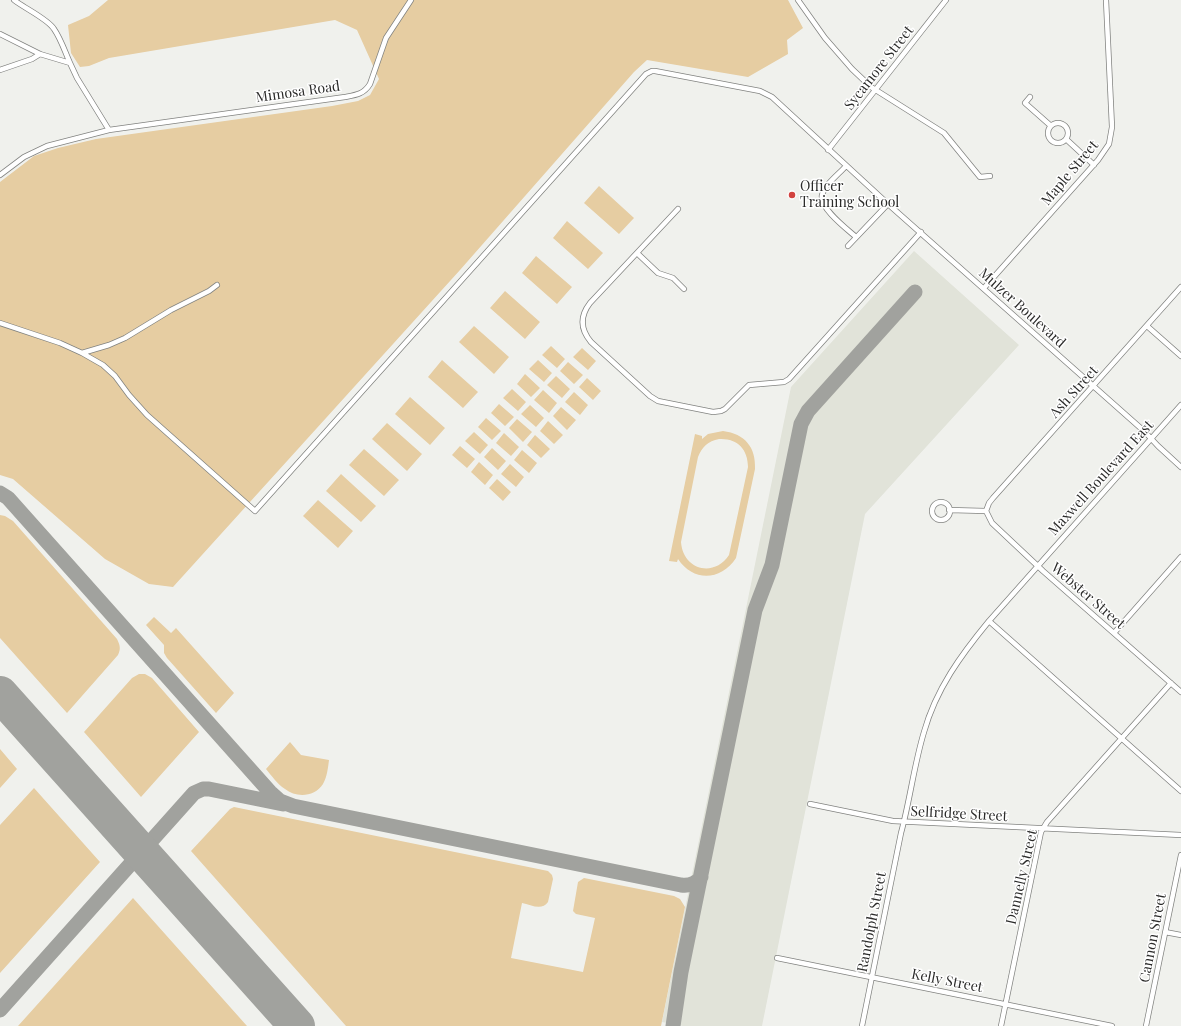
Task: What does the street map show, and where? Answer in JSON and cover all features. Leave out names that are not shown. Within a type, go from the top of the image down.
[{"type":"street","points":[[14,0],[54,29],[77,78],[109,130]]},
{"type":"street","name":"Mimosa Road","points":[[0,175],[24,157],[47,146],[109,130],[345,98],[361,94],[370,84],[386,38],[411,0]]},
{"type":"street","points":[[798,0],[835,50],[866,83],[944,133],[980,177],[990,176]]},
{"type":"street","name":"Sycamore Street","points":[[828,150],[946,0]]},
{"type":"street","name":"Maple Street","points":[[984,288],[1107,148],[1112,133],[1106,0]]},
{"type":"street","points":[[0,34],[40,54],[70,63]]},
{"type":"street","points":[[0,70],[32,59],[40,54]]},
{"type":"street","name":"Mulzer Boulevard","points":[[82,353],[108,369],[147,415],[255,512],[649,72],[655,71],[686,76],[764,93],[776,100],[828,150],[984,288],[1181,467]]},
{"type":"street","points":[[1030,97],[1025,103],[1051,126]]},
{"type":"street","points":[[1058,123],[1064,124],[1068,132],[1066,139],[1058,143],[1051,140],[1048,134],[1051,126],[1058,123]]},
{"type":"street","points":[[1066,139],[1094,164]]},
{"type":"street","points":[[846,166],[826,188],[822,194],[822,201],[828,210],[856,237]]},
{"type":"street","points":[[848,246],[888,204]]},
{"type":"street","points":[[678,209],[586,308],[582,320],[582,326],[587,337],[653,399],[718,412],[729,406],[749,385],[784,382],[789,379],[920,232]]},
{"type":"street","points":[[637,253],[658,273],[673,278],[684,289]]},
{"type":"street","points":[[0,323],[60,343],[82,353],[109,345],[125,338],[171,310],[209,291],[217,285]]},
{"type":"street","name":"Ash Street","points":[[986,511],[993,498],[1094,387],[1181,288]]},
{"type":"street","points":[[1147,326],[1181,356]]},
{"type":"street","name":"Maxwell Boulevard East","points":[[989,622],[1181,405]]},
{"type":"street","points":[[949,510],[986,511]]},
{"type":"street","name":"Webster Street","points":[[986,511],[992,522],[1038,565],[1181,692]]},
{"type":"street","points":[[1114,633],[1181,558]]},
{"type":"street","points":[[989,622],[1181,791]]},
{"type":"street","name":"Randolph Street","points":[[862,1026],[923,732],[944,683],[969,646],[989,622]]},
{"type":"street","name":"Dannelly Street","points":[[1001,1026],[1039,839],[1043,829],[1047,822],[1171,683]]},
{"type":"street","name":"Selfridge Street","points":[[810,804],[881,819],[904,822],[1181,834]]},
{"type":"street","name":"Cannon Street","points":[[1146,1026],[1181,855]]},
{"type":"street","points":[[1166,932],[1181,935]]},
{"type":"street","name":"Kelly Street","points":[[777,958],[1112,1026]]},
{"type":"street","points":[[1082,1026],[1083,1020]]},
{"type":"shaded area","points":[[108,0],[788,0],[803,28],[787,40],[788,54],[748,77],[647,60],[634,72],[460,270],[173,587],[149,584],[105,559],[13,479],[0,475],[0,182],[34,156],[58,148],[96,139],[332,106],[358,101],[370,95],[379,79],[357,30],[335,20],[109,58],[89,66],[80,67],[71,53],[68,25],[89,16]]},
{"type":"shaded area","points":[[599,186],[634,218],[619,234],[584,203]]},
{"type":"shaded area","points":[[567,221],[603,253],[588,269],[553,238]]},
{"type":"shaded area","points":[[914,251],[1019,345],[865,514],[762,1026],[683,1026],[662,1022],[791,387]]},
{"type":"shaded area","points":[[536,256],[572,287],[557,304],[522,273]]},
{"type":"shaded area","points":[[505,291],[540,322],[525,339],[490,308]]},
{"type":"shaded area","points":[[474,326],[509,357],[494,374],[459,342]]},
{"type":"shaded area","points":[[551,346],[565,359],[557,368],[542,355]]},
{"type":"shaded area","points":[[582,348],[596,361],[588,370],[573,357]]},
{"type":"shaded area","points":[[442,360],[478,392],[463,408],[428,377]]},
{"type":"shaded area","points":[[538,360],[552,373],[544,382],[529,369]]},
{"type":"shaded area","points":[[568,362],[583,375],[574,384],[560,371]]},
{"type":"shaded area","points":[[525,374],[540,388],[531,397],[517,384]]},
{"type":"shaded area","points":[[556,376],[570,389],[562,398],[547,385]]},
{"type":"shaded area","points":[[587,378],[601,391],[593,400],[579,387]]},
{"type":"shaded area","points":[[512,389],[526,402],[518,411],[503,398]]},
{"type":"shaded area","points":[[543,390],[557,403],[549,413],[534,400]]},
{"type":"shaded area","points":[[574,392],[588,405],[580,415],[565,402]]},
{"type":"shaded area","points":[[410,397],[445,428],[430,445],[395,414]]},
{"type":"shaded area","points":[[499,404],[514,417],[505,426],[491,413]]},
{"type":"shaded area","points":[[530,405],[544,418],[536,427],[521,414]]},
{"type":"shaded area","points":[[561,407],[576,420],[567,430],[553,416]]},
{"type":"shaded area","points":[[486,418],[501,431],[492,440],[478,427]]},
{"type":"shaded area","points":[[517,419],[532,432],[523,442],[509,428]]},
{"type":"shaded area","points":[[548,421],[563,435],[554,444],[540,431]]},
{"type":"shaded area","points":[[387,423],[422,454],[407,471],[372,439]]},
{"type":"shaded area","points":[[723,431],[737,435],[743,439],[748,443],[754,454],[755,469],[736,558],[730,566],[723,571],[707,576],[691,572],[684,567],[678,559],[677,562],[669,561],[695,434],[702,436],[702,439],[708,434]],"holes":[[[715,440],[731,440],[744,450],[748,467],[729,555],[723,562],[715,567],[700,568],[687,559],[683,552],[681,542],[698,457],[701,450],[709,443]]]},
{"type":"shaded area","points":[[474,432],[488,445],[480,454],[465,441]]},
{"type":"shaded area","points":[[504,433],[519,447],[511,456],[496,443]]},
{"type":"shaded area","points":[[535,435],[550,449],[541,458],[527,445]]},
{"type":"shaded area","points":[[460,446],[475,459],[467,468],[452,455]]},
{"type":"shaded area","points":[[492,448],[506,461],[498,470],[484,457]]},
{"type":"shaded area","points":[[364,449],[399,480],[384,496],[349,465]]},
{"type":"shaded area","points":[[522,450],[537,463],[529,473],[514,460]]},
{"type":"shaded area","points":[[479,462],[493,475],[485,485],[471,472]]},
{"type":"shaded area","points":[[510,464],[524,477],[516,487],[501,474]]},
{"type":"shaded area","points":[[341,474],[376,506],[361,522],[326,491]]},
{"type":"shaded area","points":[[497,479],[511,492],[503,501],[489,488]]},
{"type":"shaded area","points":[[318,500],[353,531],[338,548],[303,516]]},
{"type":"shaded area","points":[[0,515],[13,521],[119,643],[120,649],[118,655],[67,713],[0,638]]},
{"type":"shaded area","points":[[154,617],[171,633],[176,628],[234,693],[216,713],[167,658],[164,653],[164,645],[146,625]]},
{"type":"shaded area","points":[[139,674],[145,674],[152,678],[199,732],[141,797],[84,732],[132,678]]},
{"type":"shaded area","points":[[290,742],[301,755],[329,760],[323,784],[315,792],[300,795],[289,792],[275,780],[266,769]]},
{"type":"shaded area","points":[[0,749],[17,769],[0,788]]},
{"type":"shaded area","points":[[34,788],[100,862],[0,973],[0,825]]},
{"type":"shaded area","points":[[234,807],[548,871],[552,875],[553,879],[548,902],[546,905],[540,907],[522,903],[511,958],[583,972],[595,918],[576,914],[573,911],[578,882],[584,878],[674,896],[680,899],[685,907],[661,1026],[346,1026],[191,851],[230,809]]},
{"type":"shaded area","points":[[133,898],[247,1026],[18,1026]]},
{"type":"taxiway","points":[[673,1026],[681,972],[755,610],[772,565],[801,424],[808,411],[915,292]]},
{"type":"taxiway","points":[[0,493],[8,498],[270,792],[280,801],[293,806],[681,885],[692,884],[701,877]]},
{"type":"taxiway","points":[[0,1010],[194,793],[203,789],[209,789],[283,804]]},
{"type":"runway","points":[[0,694],[297,1026]]},
{"type":"place","name":"Officer Training School","points":[[792,195]]}]
